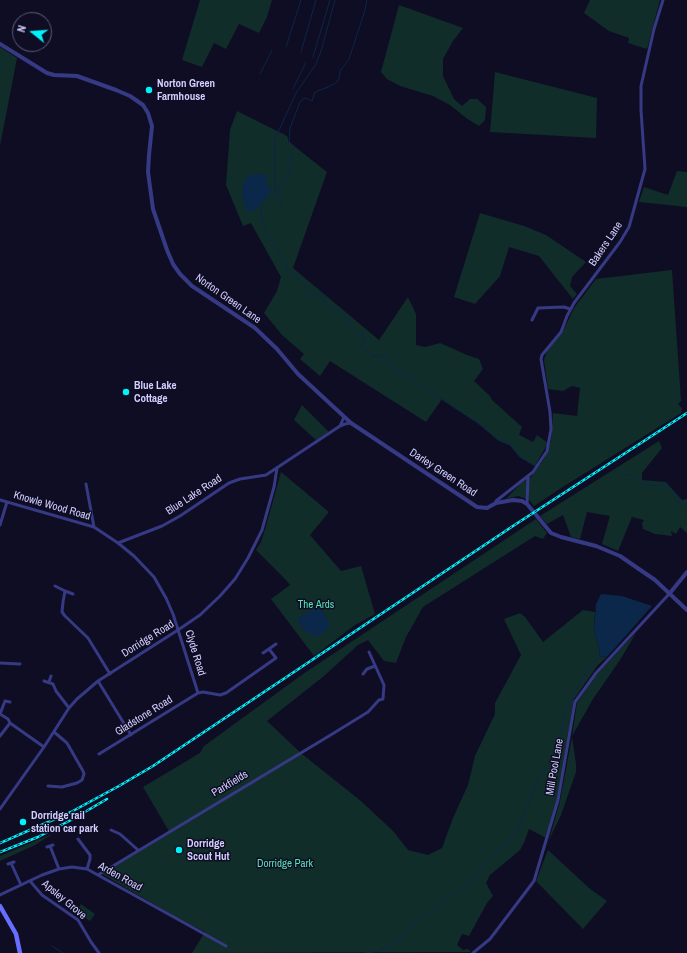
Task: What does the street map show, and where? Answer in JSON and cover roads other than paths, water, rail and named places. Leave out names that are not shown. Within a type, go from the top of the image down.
[{"type":"main road","points":[[0,906],[3,914],[16,934],[20,953]]},
{"type":"street","name":"Bakers Lane","points":[[496,503],[496,501],[528,477],[539,464],[547,451],[549,443],[550,412],[541,358],[542,355],[561,332],[570,310],[620,242],[629,227],[646,169],[640,110],[641,86],[654,29],[663,0]]},
{"type":"street","name":"Norton Green Lane","points":[[0,44],[47,74],[72,75],[83,78],[130,96],[143,105],[148,112],[152,126],[148,172],[153,209],[173,264],[180,274],[192,286],[255,328],[277,349],[298,374],[351,423]]},
{"type":"street","points":[[532,320],[538,308],[564,307],[570,310]]},
{"type":"street","points":[[340,426],[344,417]]},
{"type":"street","name":"Blue Lake Road","points":[[118,543],[162,526],[180,516],[229,483],[240,479],[266,475],[340,426],[351,423]]},
{"type":"street","name":"Darley Green Road","points":[[351,423],[477,507],[487,508],[496,503],[513,500],[522,501],[527,504]]},
{"type":"street","name":"Dorridge Road","points":[[0,809],[44,747],[69,708],[91,686],[200,615],[235,579],[248,558],[262,530],[270,503],[277,468]]},
{"type":"street","points":[[528,477],[527,504],[551,533],[561,538],[596,546],[620,556],[650,576],[687,610]]},
{"type":"street","points":[[86,484],[94,527]]},
{"type":"street","points":[[87,490],[92,489]]},
{"type":"street","name":"Knowle Wood Road","points":[[0,500],[94,527],[118,543]]},
{"type":"street","points":[[0,525],[7,502]]},
{"type":"street","name":"Clyde Road","points":[[118,543],[134,556],[159,583],[173,614],[198,693]]},
{"type":"street","points":[[670,593],[687,572]]},
{"type":"street","points":[[55,586],[73,594]]},
{"type":"street","points":[[65,591],[62,612],[88,638],[110,674]]},
{"type":"street","name":"Mill Pool Lane","points":[[473,953],[490,939],[534,881],[558,800],[575,702],[596,673],[670,593]]},
{"type":"street","points":[[263,653],[276,644]]},
{"type":"street","points":[[198,693],[203,692],[220,695],[226,693],[276,658],[269,649]]},
{"type":"street","name":"Parkfields","points":[[98,875],[301,753],[368,711],[379,700],[383,699],[384,685],[369,652]]},
{"type":"street","points":[[0,663],[20,664]]},
{"type":"street","points":[[363,674],[368,669],[375,666]]},
{"type":"street","points":[[49,682],[50,676]]},
{"type":"street","points":[[44,681],[53,684],[56,691],[69,708]]},
{"type":"street","points":[[98,681],[131,735]]},
{"type":"street","name":"Gladstone Road","points":[[99,754],[198,693]]},
{"type":"street","points":[[0,698],[10,702]]},
{"type":"street","points":[[5,700],[0,714],[8,719],[10,723],[44,747]]},
{"type":"street","points":[[0,734],[10,723]]},
{"type":"street","points":[[48,786],[62,787],[77,783],[82,780],[84,774],[84,770],[67,743],[54,732]]},
{"type":"street","points":[[111,830],[120,834],[138,850]]},
{"type":"street","points":[[81,841],[90,856],[87,869]]},
{"type":"street","points":[[50,846],[59,869]]},
{"type":"street","points":[[11,863],[21,885]]},
{"type":"street","name":"Arden Road","points":[[0,895],[42,875],[59,869],[72,867],[87,869],[226,946]]},
{"type":"street","name":"Apsley Grove","points":[[30,881],[42,895],[78,920],[99,953]]},
{"type":"water","points":[[265,174],[267,177],[266,184],[270,188],[271,192],[257,209],[249,212],[246,209],[242,195],[243,183],[249,176]]},
{"type":"water","points":[[601,594],[622,596],[652,606],[607,657],[600,656],[594,631],[596,604]]},
{"type":"water","points":[[314,609],[319,609],[323,612],[329,624],[329,628],[319,636],[313,636],[305,631],[299,624],[298,618]]},
{"type":"waterway","points":[[286,47],[301,0]]},
{"type":"waterway","points":[[301,52],[316,0]]},
{"type":"waterway","points":[[313,57],[330,0]]},
{"type":"waterway","points":[[275,193],[275,139],[296,93],[316,64],[335,0]]},
{"type":"waterway","points":[[367,0],[349,59],[340,71],[339,79],[336,83],[315,92],[312,101],[306,98],[300,102],[290,128],[289,142],[293,145],[290,171],[278,191],[261,210],[261,217],[266,230],[292,277],[300,279],[305,284],[308,294],[311,295],[322,293],[325,296],[324,302],[329,308],[345,316],[352,329],[359,334],[365,335],[361,346],[372,356],[380,356],[383,358]]},
{"type":"waterway","points":[[260,74],[272,50]]},
{"type":"waterway","points":[[293,89],[306,62]]},
{"type":"waterway","points":[[270,188],[276,189]]},
{"type":"waterway","points":[[279,192],[281,205]]},
{"type":"waterway","points":[[391,349],[383,358],[391,366],[478,423],[498,440],[510,445],[520,457],[535,466]]},
{"type":"waterway","points":[[621,473],[634,476],[638,482],[645,485],[662,486],[666,483],[684,505],[687,503]]},
{"type":"waterway","points":[[365,953],[378,951],[404,937],[413,924],[430,911],[441,906],[451,894],[470,885],[487,861],[513,837],[521,823],[539,775],[550,763],[556,750],[565,715],[577,687],[593,662],[602,657]]},
{"type":"waterway","points":[[52,946],[63,953]]},
{"type":"railway","points":[[0,843],[71,812],[153,766],[513,526],[687,413]]},
{"type":"railway","points":[[0,852],[38,837],[107,799]]},
{"type":"place","name":"Norton Green Farmhouse","points":[[149,90]]},
{"type":"place","name":"Blue Lake Cottage","points":[[126,392]]},
{"type":"place","name":"Dorridge rail station car park","points":[[23,822]]},
{"type":"place","name":"Dorridge Scout Hut","points":[[179,850]]},
{"type":"park label","name":"The Ards","points":[[316,605]]},
{"type":"park label","name":"Dorridge Park","points":[[285,864]]}]
